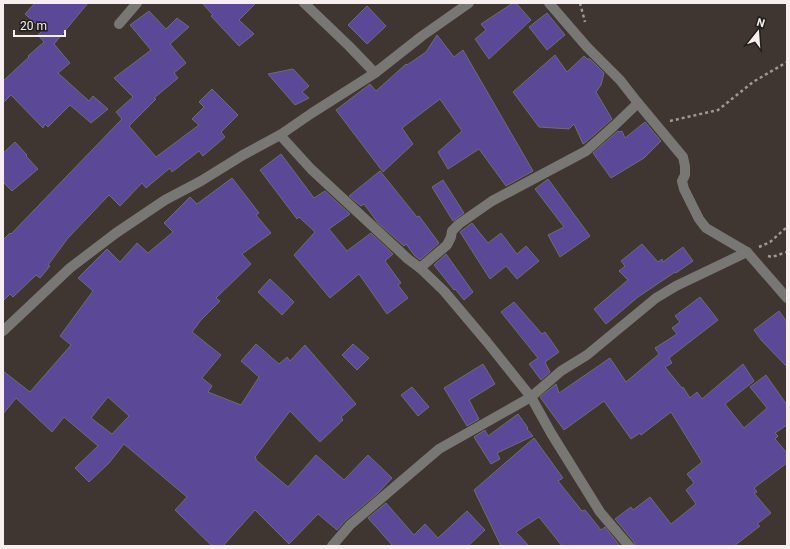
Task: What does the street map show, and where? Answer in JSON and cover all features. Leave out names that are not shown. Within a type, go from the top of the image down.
[{"type":"street","points":[[119,24],[136,3]]},
{"type":"street","points":[[304,3],[375,73]]},
{"type":"street","points":[[3,331],[70,268],[116,233],[165,200],[280,135],[375,73],[422,36],[469,3]]},
{"type":"street","points":[[552,5],[588,47],[620,80],[683,157],[685,175],[682,181],[684,189],[699,219],[706,228],[747,252],[787,298]]},
{"type":"street","points":[[420,268],[447,245],[452,231],[459,224],[492,201],[586,150],[638,103]]},
{"type":"street","points":[[280,135],[311,169],[444,291],[531,397],[551,433],[600,512],[629,546]]},
{"type":"street","points":[[332,546],[350,525],[440,449],[531,397],[561,371],[587,354],[656,298],[676,286],[747,252]]},
{"type":"path","points":[[657,126],[662,122],[718,110],[754,82],[787,62]]},
{"type":"path","points":[[747,252],[770,242],[787,227]]},
{"type":"building","points":[[35,3],[88,3],[54,44],[70,63],[58,73],[89,101],[93,96],[108,109],[91,123],[70,105],[48,127],[45,124],[43,128],[11,95],[3,103],[3,81],[44,42],[38,35],[43,30],[25,14]]},
{"type":"building","points":[[202,3],[256,3],[239,20],[254,34],[239,46],[211,16],[213,15]]},
{"type":"building","points":[[513,3],[516,3],[531,20],[489,59],[475,39],[486,30],[481,24]]},
{"type":"building","points":[[367,6],[386,26],[367,44],[348,25]]},
{"type":"building","points":[[149,11],[166,29],[177,18],[189,27],[170,44],[186,63],[174,73],[178,78],[154,98],[156,99],[129,126],[156,157],[199,125],[192,119],[204,107],[199,102],[212,89],[238,115],[221,132],[225,137],[203,156],[199,151],[172,172],[170,168],[146,188],[142,183],[120,206],[109,195],[68,238],[48,265],[50,266],[40,278],[36,275],[13,297],[10,294],[3,301],[3,240],[10,233],[11,234],[122,119],[116,112],[133,97],[114,78],[151,50],[130,25]]},
{"type":"building","points":[[547,13],[565,35],[547,50],[529,27]]},
{"type":"building","points":[[437,35],[454,57],[463,50],[533,171],[506,186],[479,149],[448,169],[438,152],[462,131],[440,99],[402,128],[413,144],[383,172],[336,110],[370,84],[376,91],[406,64],[407,65],[426,52]]},
{"type":"building","points":[[555,55],[567,72],[584,56],[587,59],[590,59],[604,73],[601,85],[596,92],[612,119],[583,144],[574,124],[569,129],[539,127],[513,92]]},
{"type":"building","points":[[293,69],[309,86],[302,92],[309,98],[295,105],[268,74]]},
{"type":"building","points":[[645,122],[661,141],[644,158],[611,178],[593,153],[618,131],[622,131],[625,138]]},
{"type":"building","points":[[15,142],[38,169],[12,191],[3,182],[3,153]]},
{"type":"building","points":[[281,154],[314,198],[325,191],[350,214],[329,229],[347,251],[371,233],[393,254],[385,261],[401,283],[398,285],[408,298],[387,314],[359,274],[330,298],[294,255],[315,232],[299,217],[297,219],[260,170]]},
{"type":"building","points":[[380,171],[417,217],[419,216],[439,243],[420,260],[414,255],[406,244],[404,246],[378,223],[364,204],[361,206],[349,196]]},
{"type":"building","points":[[232,178],[259,213],[256,215],[271,233],[242,254],[251,264],[216,298],[220,301],[201,320],[192,332],[221,355],[202,378],[212,386],[208,392],[241,405],[259,377],[241,361],[256,344],[279,364],[287,357],[290,361],[305,345],[356,404],[341,417],[343,420],[320,442],[290,411],[255,457],[256,460],[288,487],[316,455],[344,480],[368,455],[392,478],[378,493],[346,520],[337,530],[318,514],[289,544],[255,510],[223,546],[212,546],[175,510],[187,497],[124,444],[109,463],[89,482],[75,468],[98,446],[64,417],[52,432],[16,398],[3,414],[3,371],[30,392],[71,345],[60,336],[93,291],[78,278],[107,249],[120,262],[137,243],[148,253],[173,232],[164,223],[190,197],[197,204]],"holes":[[[108,397],[129,416],[112,434],[91,418]]]},
{"type":"building","points":[[548,179],[590,236],[560,257],[548,235],[564,227],[535,189]]},
{"type":"building","points":[[443,180],[464,213],[453,221],[432,187]]},
{"type":"building","points":[[472,223],[488,243],[501,233],[517,254],[526,246],[539,261],[517,279],[506,266],[490,279],[460,232]]},
{"type":"building","points":[[642,244],[658,262],[662,259],[663,262],[683,247],[693,261],[638,297],[606,324],[594,309],[628,280],[619,271],[625,266],[621,261]]},
{"type":"building","points":[[446,254],[473,292],[464,300],[434,265]]},
{"type":"building","points":[[270,279],[294,302],[282,315],[258,292]]},
{"type":"building","points":[[700,297],[718,320],[669,358],[672,363],[665,367],[682,388],[683,387],[690,398],[697,392],[702,399],[743,364],[754,381],[725,404],[744,428],[767,408],[750,387],[766,375],[787,405],[787,425],[775,433],[778,436],[775,439],[787,453],[787,463],[754,488],[757,492],[754,493],[771,513],[757,524],[760,526],[734,546],[635,546],[634,542],[615,519],[631,507],[633,510],[650,497],[671,524],[696,504],[686,490],[694,483],[687,474],[702,462],[671,412],[641,435],[640,433],[631,439],[604,401],[564,430],[540,397],[556,384],[559,393],[610,358],[626,382],[659,354],[655,348],[677,334],[672,328],[680,322],[675,316]]},
{"type":"building","points":[[514,302],[542,334],[545,332],[559,352],[545,362],[550,372],[541,380],[529,364],[538,358],[501,312]]},
{"type":"building","points":[[779,311],[787,322],[787,367],[761,340],[754,330]]},
{"type":"building","points":[[353,344],[369,358],[357,370],[342,355]]},
{"type":"building","points":[[483,364],[495,384],[469,400],[479,419],[467,426],[444,388]]},
{"type":"building","points":[[412,387],[429,407],[418,416],[401,395]]},
{"type":"building","points":[[518,414],[533,436],[497,453],[500,459],[491,464],[474,437],[485,430],[488,436]]},
{"type":"building","points":[[534,438],[563,478],[558,481],[582,511],[585,510],[601,530],[605,527],[620,546],[562,546],[539,517],[516,532],[529,546],[501,546],[474,490]]},
{"type":"building","points":[[386,503],[414,535],[425,524],[438,538],[467,511],[485,530],[468,546],[393,546],[368,518]]}]
